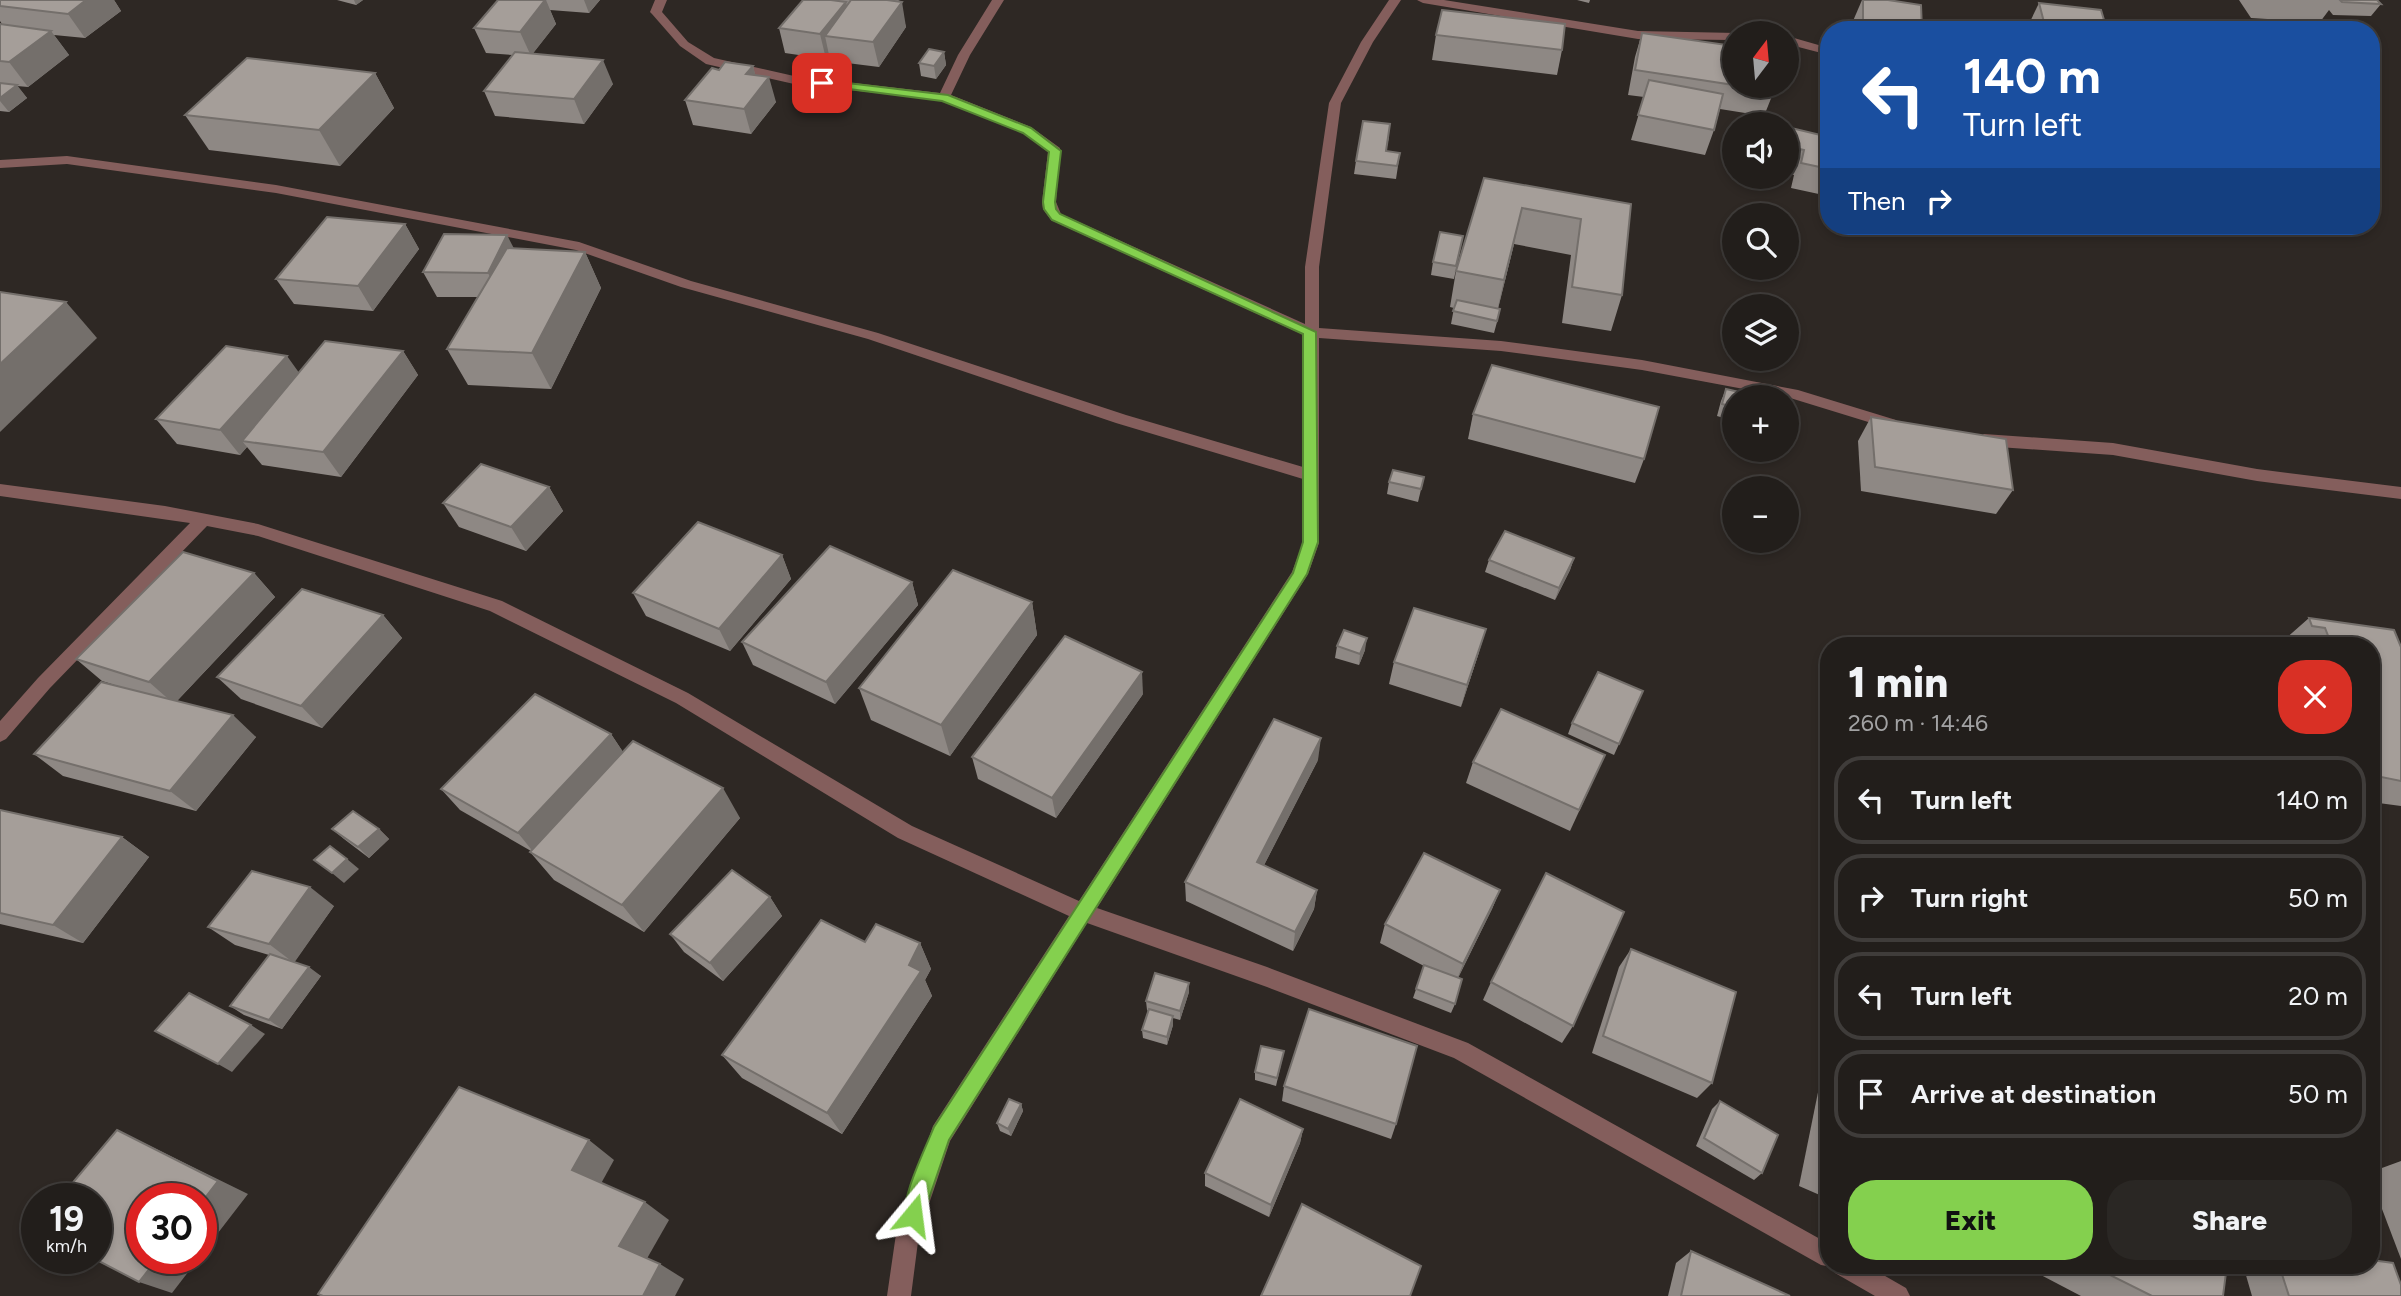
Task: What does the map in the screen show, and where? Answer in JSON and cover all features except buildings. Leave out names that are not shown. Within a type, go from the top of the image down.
[{"type":"street","points":[[661,0],[656,12],[684,44],[710,61],[794,80],[944,97],[1027,130],[1055,151],[1050,179],[1050,209],[1056,217],[1310,332],[1501,346],[1642,365],[1798,395],[1886,423],[1913,428]]},
{"type":"street","points":[[944,97],[964,55],[998,0]]},
{"type":"street","points":[[899,1296],[899,1268],[920,1188],[942,1134],[1300,574],[1311,542],[1312,267],[1335,103],[1367,42],[1395,0]]},
{"type":"street","points":[[1423,0],[1638,35],[1722,36]]},
{"type":"street","points":[[1799,43],[1820,49]]},
{"type":"street","points":[[0,164],[67,160],[276,189],[579,246],[686,284],[873,336],[1121,419],[1311,475]]},
{"type":"street","points":[[1968,437],[2009,443],[2113,449],[2257,475],[2401,493]]},
{"type":"street","points":[[0,490],[258,530],[496,606],[682,698],[905,832],[1084,913],[1267,977],[1460,1050],[1820,1252]]},
{"type":"street","points":[[0,734],[44,683],[203,520]]},
{"type":"street","points":[[1859,1274],[1898,1296]]},
{"type":"route","points":[[822,83],[944,97],[1027,130],[1055,151],[1049,202],[1056,217],[1310,332],[1311,542],[1300,574],[942,1134],[920,1188],[913,1215]]}]
